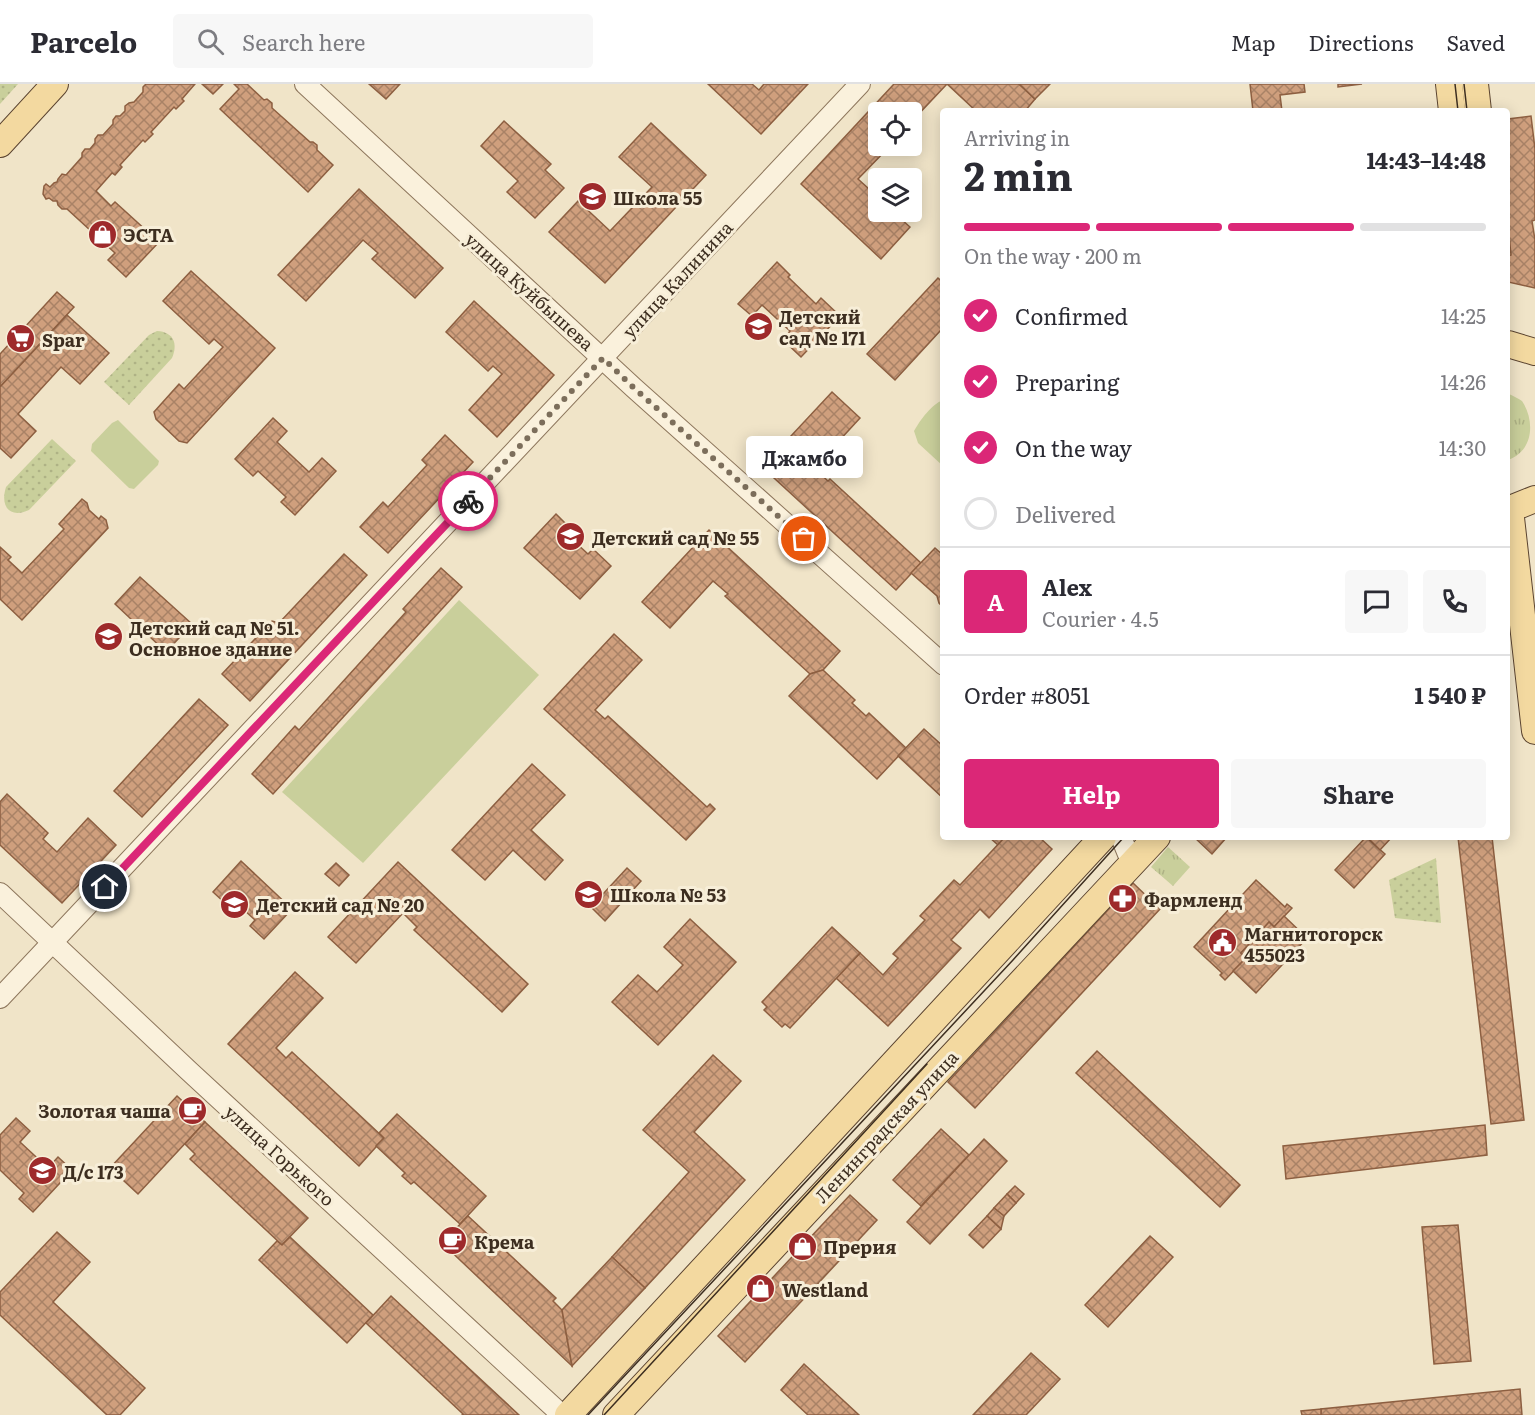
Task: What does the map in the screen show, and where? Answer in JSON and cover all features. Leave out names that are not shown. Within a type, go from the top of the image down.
[{"type":"main road","points":[[0,144],[55,84]]},
{"type":"main road","points":[[1449,84],[1452,108]]},
{"type":"main road","points":[[1475,84],[1479,108]]},
{"type":"main road","points":[[1510,345],[1535,352]]},
{"type":"main road","points":[[1510,509],[1535,500]]},
{"type":"main road","points":[[1510,518],[1535,731]]},
{"type":"main road","name":"Ленинградская улица","points":[[568,1415],[1101,840]]},
{"type":"main road","name":"Ленинградская улица","points":[[616,1415],[1154,840]]},
{"type":"street","name":"улица Куйбышева","points":[[305,84],[634,388],[940,660]]},
{"type":"street","name":"улица Калинина","points":[[0,998],[860,84]]},
{"type":"street","points":[[1121,840],[1132,864]]},
{"type":"street","name":"улица Горького","points":[[0,893],[562,1415]]},
{"type":"green space","points":[[0,84],[18,84],[0,104]]},
{"type":"green space","points":[[157,331],[171,336],[175,348],[172,358],[129,405],[104,382],[149,335]]},
{"type":"green space","points":[[1510,395],[1522,401],[1529,417],[1530,434],[1523,450],[1510,459]]},
{"type":"green space","points":[[940,402],[940,463],[918,443],[914,431]]},
{"type":"green space","points":[[118,420],[159,461],[158,465],[134,489],[129,488],[91,451],[92,444],[112,423]]},
{"type":"green space","points":[[52,439],[76,461],[29,510],[11,512],[4,500],[6,487]]},
{"type":"green space","points":[[459,600],[539,675],[363,863],[282,792]]},
{"type":"green space","points":[[1168,847],[1190,867],[1173,886],[1151,867]]},
{"type":"green space","points":[[1436,858],[1441,923],[1395,918],[1389,880]]},
{"type":"building","points":[[146,84],[195,84],[182,99],[184,101],[176,109],[174,107],[151,132],[153,134],[145,142],[143,140],[120,165],[122,167],[115,175],[112,173],[96,191],[111,206],[115,202],[159,242],[126,277],[108,260],[115,253],[67,209],[62,209],[57,201],[46,199],[43,194],[44,186],[46,184],[50,187],[62,174],[66,175],[82,157],[85,149],[90,149],[98,135],[103,135],[113,124],[116,116],[120,116],[125,111],[125,106],[134,102],[143,92]]},
{"type":"building","points":[[202,84],[223,84],[213,94]]},
{"type":"building","points":[[234,84],[247,84],[264,100],[267,99],[272,103],[272,108],[310,142],[317,145],[317,150],[333,165],[308,192],[220,109],[239,89]]},
{"type":"building","points":[[369,84],[400,84],[386,99]]},
{"type":"building","points":[[708,84],[752,84],[759,90],[764,84],[808,84],[761,134]]},
{"type":"building","points":[[894,84],[947,84],[922,110],[922,102],[877,102]]},
{"type":"building","points":[[947,84],[1019,84],[1035,99],[1028,108],[973,108]]},
{"type":"building","points":[[1019,84],[1050,84],[1035,99]]},
{"type":"building","points":[[1250,84],[1304,84],[1305,92],[1280,95],[1282,108],[1253,108]]},
{"type":"building","points":[[1338,84],[1362,84],[1338,87]]},
{"type":"building","points":[[868,112],[868,156],[880,156],[858,179],[868,188],[868,222],[904,222],[910,227],[881,259],[801,184]]},
{"type":"building","points":[[1531,116],[1535,149],[1535,220],[1532,221],[1535,240],[1535,288],[1510,282],[1510,119]]},
{"type":"building","points":[[504,121],[551,164],[545,170],[564,188],[535,218],[507,192],[518,181],[481,146]]},
{"type":"building","points":[[651,123],[706,175],[605,283],[549,232],[578,201],[610,231],[652,187],[619,157]]},
{"type":"building","points":[[359,189],[443,268],[415,298],[372,259],[378,253],[363,240],[306,301],[278,275]]},
{"type":"building","points":[[777,262],[790,275],[788,277],[816,304],[821,298],[840,316],[801,357],[783,340],[790,331],[762,305],[752,316],[738,304]]},
{"type":"building","points":[[191,271],[275,348],[187,443],[179,441],[156,419],[154,412],[179,384],[184,389],[223,347],[214,339],[209,344],[163,301]]},
{"type":"building","points":[[938,278],[940,280],[940,331],[895,380],[867,354]]},
{"type":"building","points":[[57,292],[74,307],[0,387],[0,354]]},
{"type":"building","points":[[474,301],[554,375],[497,437],[469,410],[502,374],[493,366],[488,371],[446,332]]},
{"type":"building","points":[[67,315],[109,353],[80,384],[61,367],[18,414],[36,431],[11,458],[0,448],[0,387]]},
{"type":"building","points":[[832,392],[860,418],[814,468],[828,481],[830,479],[921,563],[896,590],[762,467]]},
{"type":"building","points":[[273,418],[287,431],[277,442],[309,472],[322,458],[336,471],[295,515],[281,502],[286,497],[258,471],[253,476],[235,459]]},
{"type":"building","points":[[445,435],[473,462],[388,553],[360,527],[383,502],[388,507],[427,465],[422,460]]},
{"type":"building","points":[[82,499],[99,519],[101,516],[106,520],[108,528],[22,620],[0,599],[0,547],[11,557],[8,560],[22,573],[64,529],[59,524]]},
{"type":"building","points":[[556,514],[569,527],[564,532],[588,554],[593,549],[611,566],[580,599],[524,548]]},
{"type":"building","points":[[709,530],[840,651],[823,670],[810,674],[725,596],[728,594],[713,581],[670,628],[642,602]]},
{"type":"building","points":[[935,548],[940,552],[940,604],[937,596],[911,573]]},
{"type":"building","points":[[344,554],[367,575],[250,701],[222,674],[272,621],[279,623]]},
{"type":"building","points":[[441,568],[462,587],[273,794],[252,774],[295,726],[299,730],[406,612],[403,609]]},
{"type":"building","points":[[140,577],[192,624],[166,652],[115,604]]},
{"type":"building","points":[[614,634],[642,660],[595,710],[605,719],[608,716],[707,807],[710,804],[715,809],[686,840],[544,709]]},
{"type":"building","points":[[823,670],[855,700],[852,703],[866,716],[869,713],[906,748],[877,779],[789,696],[810,674]]},
{"type":"building","points":[[199,699],[228,725],[142,817],[114,791]]},
{"type":"building","points":[[924,729],[940,743],[940,795],[898,756]]},
{"type":"building","points":[[532,764],[565,795],[531,830],[563,860],[545,880],[513,850],[485,880],[452,850]]},
{"type":"building","points":[[7,794],[48,833],[43,839],[57,852],[88,818],[116,845],[62,903],[0,845],[0,802]]},
{"type":"building","points":[[992,840],[1002,840],[998,845]]},
{"type":"building","points":[[1002,840],[1042,840],[1052,849],[989,918],[980,909],[951,940],[961,948],[888,1026],[836,978],[860,953],[883,975],[898,958],[893,954],[925,920],[920,916],[954,880],[960,885]]},
{"type":"building","points":[[1197,840],[1224,840],[1212,854]]},
{"type":"building","points":[[1363,840],[1369,840],[1385,854],[1354,888],[1335,870]]},
{"type":"building","points":[[1370,840],[1389,840],[1380,850]]},
{"type":"building","points":[[1458,840],[1492,840],[1524,1120],[1491,1124]]},
{"type":"building","points":[[241,861],[292,909],[264,939],[250,926],[255,920],[231,898],[226,904],[213,892]]},
{"type":"building","points":[[398,862],[528,984],[502,1012],[414,930],[417,927],[403,913],[356,963],[328,937]]},
{"type":"building","points":[[336,863],[349,875],[339,886],[325,874]]},
{"type":"building","points":[[627,868],[641,881],[605,921],[591,907]]},
{"type":"building","points":[[1256,880],[1285,907],[1287,904],[1292,908],[1274,927],[1269,922],[1241,953],[1246,958],[1225,980],[1220,975],[1222,973],[1194,947]]},
{"type":"building","points":[[1133,883],[1160,909],[975,1108],[948,1082]]},
{"type":"building","points":[[1284,916],[1307,938],[1256,993],[1233,971],[1246,958],[1241,953],[1269,922],[1274,927]]},
{"type":"building","points":[[690,919],[736,962],[658,1045],[612,1002],[638,975],[657,992],[683,965],[664,947]]},
{"type":"building","points":[[832,927],[860,953],[790,1028],[785,1024],[782,1027],[764,1010],[767,1007],[762,1002]]},
{"type":"building","points":[[295,972],[323,998],[276,1048],[286,1058],[292,1052],[384,1138],[359,1166],[228,1044]]},
{"type":"building","points":[[1097,1051],[1240,1185],[1220,1207],[1076,1073]]},
{"type":"building","points":[[713,1055],[741,1081],[694,1132],[745,1180],[645,1288],[612,1257],[689,1172],[643,1130]]},
{"type":"building","points":[[177,1096],[205,1122],[138,1194],[110,1168]]},
{"type":"building","points":[[397,1114],[486,1196],[460,1224],[414,1182],[411,1184],[402,1176],[405,1173],[376,1146],[384,1138],[379,1133]]},
{"type":"building","name":"Д/с 173","points":[[16,1118],[30,1131],[20,1142],[48,1168],[58,1157],[72,1170],[33,1212],[19,1199],[24,1193],[0,1170],[0,1135]]},
{"type":"building","points":[[205,1122],[308,1218],[282,1245],[190,1159],[195,1154],[185,1144]]},
{"type":"building","points":[[1485,1125],[1487,1155],[1286,1179],[1283,1146]]},
{"type":"building","points":[[941,1129],[969,1155],[921,1206],[893,1180]]},
{"type":"building","points":[[984,1139],[1007,1161],[930,1244],[907,1222]]},
{"type":"building","points":[[1015,1186],[1024,1194],[1016,1203],[1007,1194]]},
{"type":"building","points":[[1007,1194],[1016,1203],[1004,1216],[994,1208]]},
{"type":"building","points":[[850,1195],[877,1220],[745,1362],[718,1336]]},
{"type":"building","points":[[994,1208],[1004,1216],[1001,1229],[987,1216]]},
{"type":"building","points":[[468,1216],[556,1298],[553,1301],[562,1310],[572,1366],[442,1243]]},
{"type":"building","points":[[987,1216],[1001,1229],[983,1248],[969,1235]]},
{"type":"building","points":[[1458,1225],[1471,1361],[1434,1364],[1422,1227]]},
{"type":"building","points":[[57,1232],[90,1262],[53,1302],[145,1388],[120,1415],[107,1415],[0,1315],[0,1292]]},
{"type":"building","points":[[1150,1236],[1173,1257],[1108,1327],[1085,1305]]},
{"type":"building","points":[[290,1237],[373,1315],[347,1343],[259,1260],[277,1241],[282,1245]]},
{"type":"building","points":[[612,1257],[645,1288],[572,1366],[562,1310]]},
{"type":"building","points":[[391,1296],[519,1415],[462,1415],[366,1323]]},
{"type":"building","points":[[1031,1353],[1060,1379],[1026,1415],[973,1415]]},
{"type":"building","points":[[804,1364],[859,1415],[808,1415],[781,1390]]},
{"type":"building","points":[[1520,1389],[1522,1415],[1321,1415],[1321,1409]]},
{"type":"building","points":[[1321,1409],[1321,1415],[1302,1415],[1301,1411]]},
{"type":"tram line","points":[[1455,84],[1458,108]]},
{"type":"tram line","points":[[1464,84],[1467,108]]},
{"type":"tram line","points":[[588,1415],[1013,960],[1121,840]]},
{"type":"tram line","points":[[604,1415],[927,1064]]},
{"type":"way so far","points":[[468,501],[603,358],[804,539]]},
{"type":"place","name":"Школа 55","points":[[592,197]]},
{"type":"place","name":"ЭСТА","points":[[102,234]]},
{"type":"place","name":"Детский сад № 171","points":[[758,326]]},
{"type":"place","name":"Spar","points":[[21,339]]},
{"type":"place","name":"Детский сад № 55","points":[[571,537]]},
{"type":"place","name":"Джамбо","points":[[804,539]]},
{"type":"place","name":"Детский сад № 51. Основное здание","points":[[108,637]]},
{"type":"place","name":"Школа № 53","points":[[589,894]]},
{"type":"place","name":"Фармленд","points":[[1123,899]]},
{"type":"place","name":"Детский сад № 20","points":[[235,904]]},
{"type":"place","name":"Магнитогорск 455023","points":[[1223,943]]},
{"type":"place","name":"Золотая чаша","points":[[192,1110]]},
{"type":"place","name":"Д/с 173","points":[[42,1171]]},
{"type":"place","name":"Крема","points":[[453,1241]]},
{"type":"place","name":"Прерия","points":[[802,1246]]},
{"type":"place","name":"Westland","points":[[761,1289]]},
{"type":"route","points":[[105,887],[468,501]]}]
